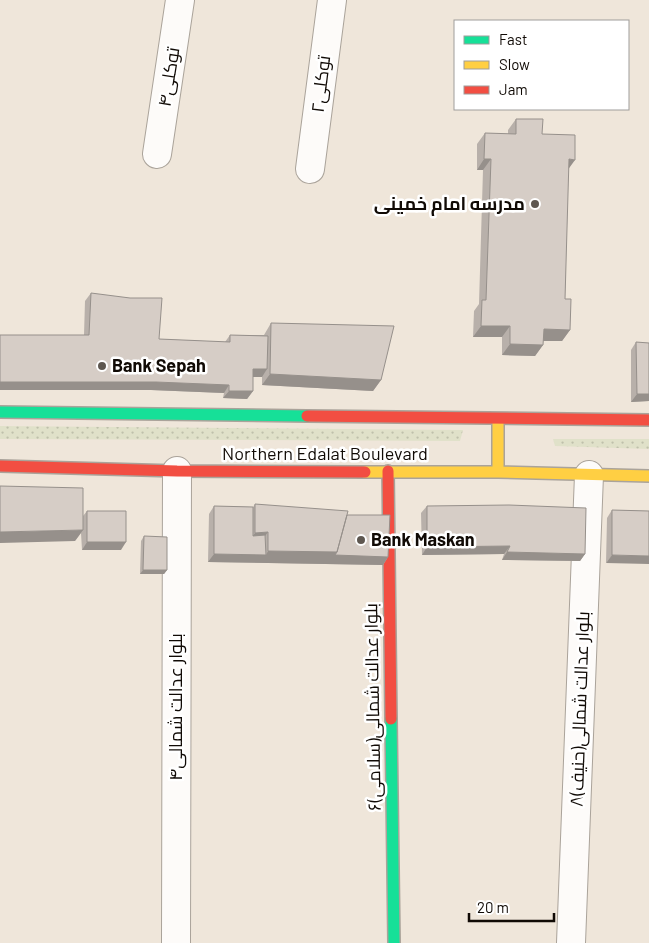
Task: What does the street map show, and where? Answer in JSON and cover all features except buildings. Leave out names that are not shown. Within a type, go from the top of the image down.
[{"type":"main road","name":"Northern Edalat Boulevard","points":[[0,412],[649,420]]},
{"type":"main road","points":[[498,419],[498,472]]},
{"type":"main road","name":"Northern Edalat Boulevard","points":[[0,466],[177,471],[498,472],[649,476]]},
{"type":"main road","name":"۶بلوار عدالت شمالی(سلامی)","points":[[388,471],[394,943]]},
{"type":"street","name":"توکلی۴","points":[[157,154],[180,0]]},
{"type":"street","name":"توکلی۲","points":[[310,169],[332,0]]},
{"type":"street","name":"بلوار عدالت شمالی۴","points":[[176,943],[177,471]]},
{"type":"street","name":"۸بلوار عدالت شمالی(حنیف)","points":[[571,943],[589,475]]},
{"type":"green space","points":[[0,426],[463,430],[460,441],[0,439]]},
{"type":"green space","points":[[553,439],[649,439],[649,449],[555,446]]},
{"type":"traffic: fast","points":[[0,412],[307,416]]},
{"type":"traffic: fast","points":[[391,719],[394,943]]},
{"type":"traffic: slow","points":[[498,419],[498,472]]},
{"type":"traffic: slow","points":[[365,472],[498,472],[649,476]]},
{"type":"traffic: jam","points":[[307,416],[649,420]]},
{"type":"traffic: jam","points":[[0,466],[177,471],[365,472]]},
{"type":"traffic: jam","points":[[388,471],[391,719]]},
{"type":"place","name":"مدرسه امام خمینی","points":[[535,204]]},
{"type":"place","name":"Bank Sepah","points":[[102,366]]},
{"type":"place","name":"Bank Maskan","points":[[361,540]]}]
